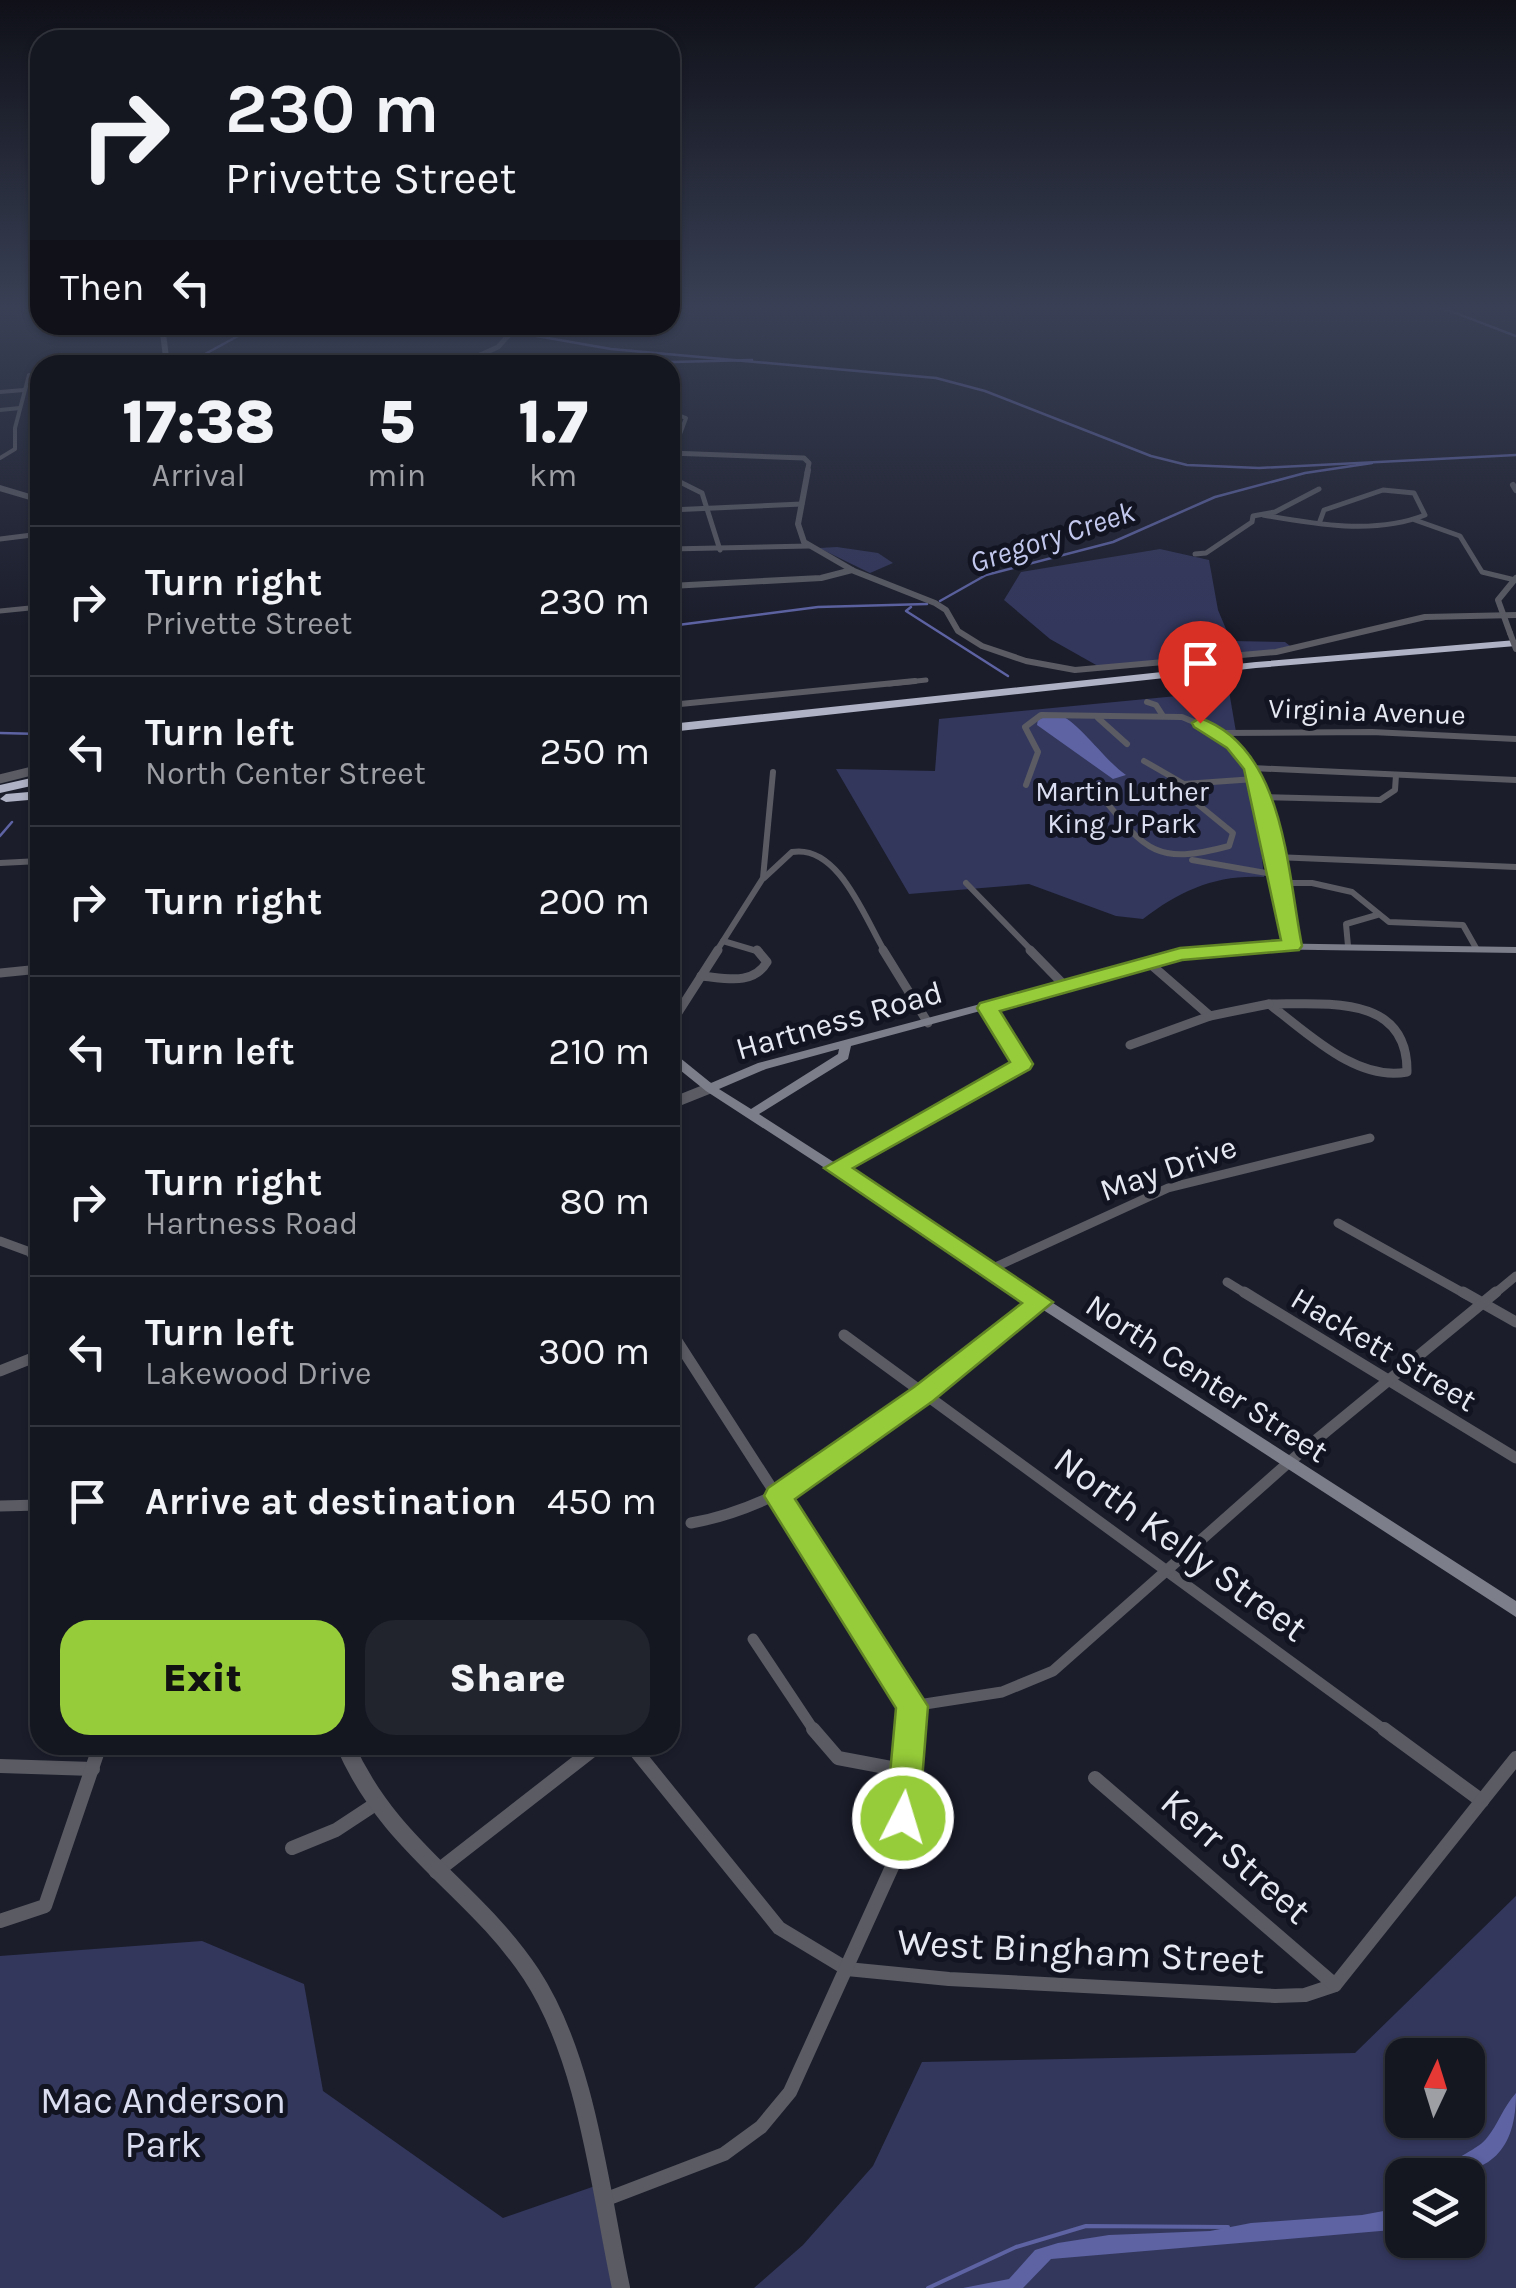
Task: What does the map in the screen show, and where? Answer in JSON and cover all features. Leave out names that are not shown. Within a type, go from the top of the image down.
[{"type":"highway","points":[[680,726],[1308,660],[1514,644]]},
{"type":"highway","points":[[680,735],[1514,644]]},
{"type":"highway","points":[[0,790],[30,782]]},
{"type":"highway","points":[[0,799],[30,795]]},
{"type":"highway","points":[[0,807],[30,804]]},
{"type":"main road","name":"Hartness Road","points":[[710,1088],[762,1066],[1148,962],[1216,948],[1516,950]]},
{"type":"main road","points":[[752,1113],[844,1056],[845,1046]]},
{"type":"main road","name":"North Center Street","points":[[680,1064],[710,1088],[1516,1610]]},
{"type":"street","points":[[0,458],[15,449],[19,414]]},
{"type":"street","points":[[680,456],[804,458],[809,464],[798,532],[809,546],[852,570],[932,602],[946,610],[958,631],[993,650],[1039,665],[1093,670],[1276,652],[1425,617],[1516,615]]},
{"type":"street","points":[[680,481],[697,488],[720,550]]},
{"type":"street","points":[[0,488],[30,497]]},
{"type":"street","points":[[1195,554],[1206,553],[1252,522],[1253,516],[1319,489]]},
{"type":"street","points":[[1263,514],[1320,521],[1397,524],[1425,514],[1416,495],[1393,489],[1324,510],[1320,521]]},
{"type":"street","points":[[680,509],[802,504]]},
{"type":"street","points":[[1415,520],[1460,536],[1482,572],[1515,579],[1498,598],[1514,644]]},
{"type":"street","points":[[0,536],[9,539],[30,536]]},
{"type":"street","points":[[680,549],[809,546]]},
{"type":"street","points":[[680,585],[821,578],[852,570]]},
{"type":"street","points":[[0,611],[30,608]]},
{"type":"street","points":[[680,704],[926,680]]},
{"type":"street","points":[[1147,702],[1156,704],[1163,716]]},
{"type":"street","points":[[1026,785],[1038,752],[1025,727],[1030,720],[1068,712],[1163,716],[1187,718],[1217,732],[1252,768],[1292,946]]},
{"type":"street","points":[[1096,716],[1126,744]]},
{"type":"street","name":"Virginia Avenue","points":[[1217,732],[1372,732],[1516,740]]},
{"type":"street","points":[[1144,761],[1233,833],[1229,846],[1170,856]]},
{"type":"street","points":[[1252,768],[1516,780]]},
{"type":"street","points":[[0,780],[30,772]]},
{"type":"street","points":[[763,878],[773,772]]},
{"type":"street","points":[[1261,797],[1380,800],[1395,790],[1396,775]]},
{"type":"street","points":[[1171,782],[1200,787],[1255,779]]},
{"type":"street","points":[[1190,797],[1200,787]]},
{"type":"street","points":[[1100,794],[1135,838],[1170,856],[1352,892],[1389,922],[1459,924],[1468,929],[1476,948]]},
{"type":"street","points":[[680,1009],[779,856],[790,850],[808,851],[829,860],[928,1023]]},
{"type":"street","points":[[1210,852],[1213,864]]},
{"type":"street","points":[[1275,857],[1516,867]]},
{"type":"street","points":[[0,862],[30,861]]},
{"type":"street","points":[[966,883],[1066,986]]},
{"type":"street","points":[[1348,946],[1346,924],[1376,915]]},
{"type":"street","points":[[701,976],[744,980],[764,969],[767,962],[758,950],[723,941]]},
{"type":"street","points":[[1148,962],[1210,1016]]},
{"type":"street","points":[[0,973],[30,969]]},
{"type":"street","points":[[1130,1045],[1210,1016],[1269,1004],[1384,1014],[1400,1028],[1407,1072],[1399,1076],[1376,1072],[1338,1053],[1269,1004]]},
{"type":"street","points":[[836,1168],[1022,1064],[988,1008]]},
{"type":"street","points":[[680,1100],[710,1088]]},
{"type":"street","name":"May Drive","points":[[991,1269],[1058,1235],[1168,1188],[1370,1138]]},
{"type":"street","points":[[1338,1223],[1516,1322]]},
{"type":"street","points":[[0,1242],[30,1252]]},
{"type":"street","points":[[912,1706],[1029,1686],[1053,1672],[1288,1463],[1516,1276]]},
{"type":"street","name":"Hackett Street","points":[[1227,1282],[1516,1458]]},
{"type":"street","points":[[691,1523],[718,1523],[778,1496],[924,1394],[1040,1302]]},
{"type":"street","name":"North Kelly Street","points":[[844,1334],[1482,1801]]},
{"type":"street","points":[[602,2201],[724,2154],[761,2126],[790,2092],[896,1856],[906,1772],[912,1706],[680,1345]]},
{"type":"street","points":[[0,1371],[30,1358]]},
{"type":"street","points":[[0,1506],[30,1504]]},
{"type":"street","points":[[753,1640],[822,1743],[838,1758],[906,1772]]},
{"type":"street","points":[[0,1921],[45,1906],[97,1755]]},
{"type":"street","points":[[350,1755],[374,1805],[504,1941],[538,1986],[563,2043],[622,2288]]},
{"type":"street","points":[[436,1872],[586,1755]]},
{"type":"street","name":"West Bingham Street","points":[[639,1755],[779,1928],[847,1969],[949,1979],[1275,1996],[1305,1995],[1335,1985]]},
{"type":"street","points":[[1335,1985],[1516,1758]]},
{"type":"street","points":[[0,1766],[93,1768]]},
{"type":"street","name":"Kerr Street","points":[[1095,1778],[1335,1985]]},
{"type":"street","points":[[292,1848],[336,1830],[374,1805]]},
{"type":"green space","points":[[819,548],[878,553],[893,563],[870,573]]},
{"type":"green space","points":[[1160,549],[1209,560],[1218,610],[1231,641],[1285,642],[1294,649],[1105,670],[1050,639],[1004,600],[1021,572]]},
{"type":"green space","name":"Martin Luther King Jr Park","points":[[1229,691],[1236,732],[1223,732],[1244,762],[1258,821],[1264,877],[1231,878],[1200,886],[1143,919],[1116,916],[1029,884],[909,894],[836,769],[935,771],[939,719]]},
{"type":"green space","points":[[1516,1896],[1516,2288],[754,2288],[803,2245],[873,2166],[922,2062],[1355,2053]]},
{"type":"green space","name":"Mac Anderson Park","points":[[202,1941],[304,1984],[323,2091],[503,2218],[598,2185],[622,2288],[0,2288],[0,1956]]},
{"type":"shaded area","points":[[1058,715],[1073,724],[1126,775],[1113,779],[1037,725],[1038,719]]},
{"type":"shaded area","points":[[1516,2093],[1511,2130],[1496,2155],[1485,2164],[1485,2158],[1458,2158],[1486,2139]]},
{"type":"shaded area","points":[[1385,2211],[1385,2231],[1051,2259],[1023,2288],[963,2288],[1009,2279],[1035,2250],[1058,2243],[1109,2235],[1210,2231],[1251,2223]]},
{"type":"waterway","points":[[1043,414],[1151,456],[1187,465],[1259,468],[1516,455]]},
{"type":"waterway","name":"Gregory Creek","points":[[940,601],[986,575],[1113,542],[1215,497],[1305,473],[1372,463]]},
{"type":"waterway","name":"Gregory Creek","points":[[680,625],[818,607],[927,604]]},
{"type":"waterway","points":[[911,607],[906,611],[1008,676]]},
{"type":"waterway","name":"Gregory Creek","points":[[0,733],[30,734]]},
{"type":"waterway","points":[[0,836],[12,822]]},
{"type":"waterway","points":[[928,2288],[1016,2247],[1086,2226],[1228,2227]]},
{"type":"route","points":[[903,1818],[912,1706],[778,1496],[924,1394],[1040,1302],[836,1168],[1019,1068],[1022,1060],[988,1008],[1180,954],[1216,948],[1292,946],[1269,828],[1252,768],[1233,745],[1200,723]]}]
